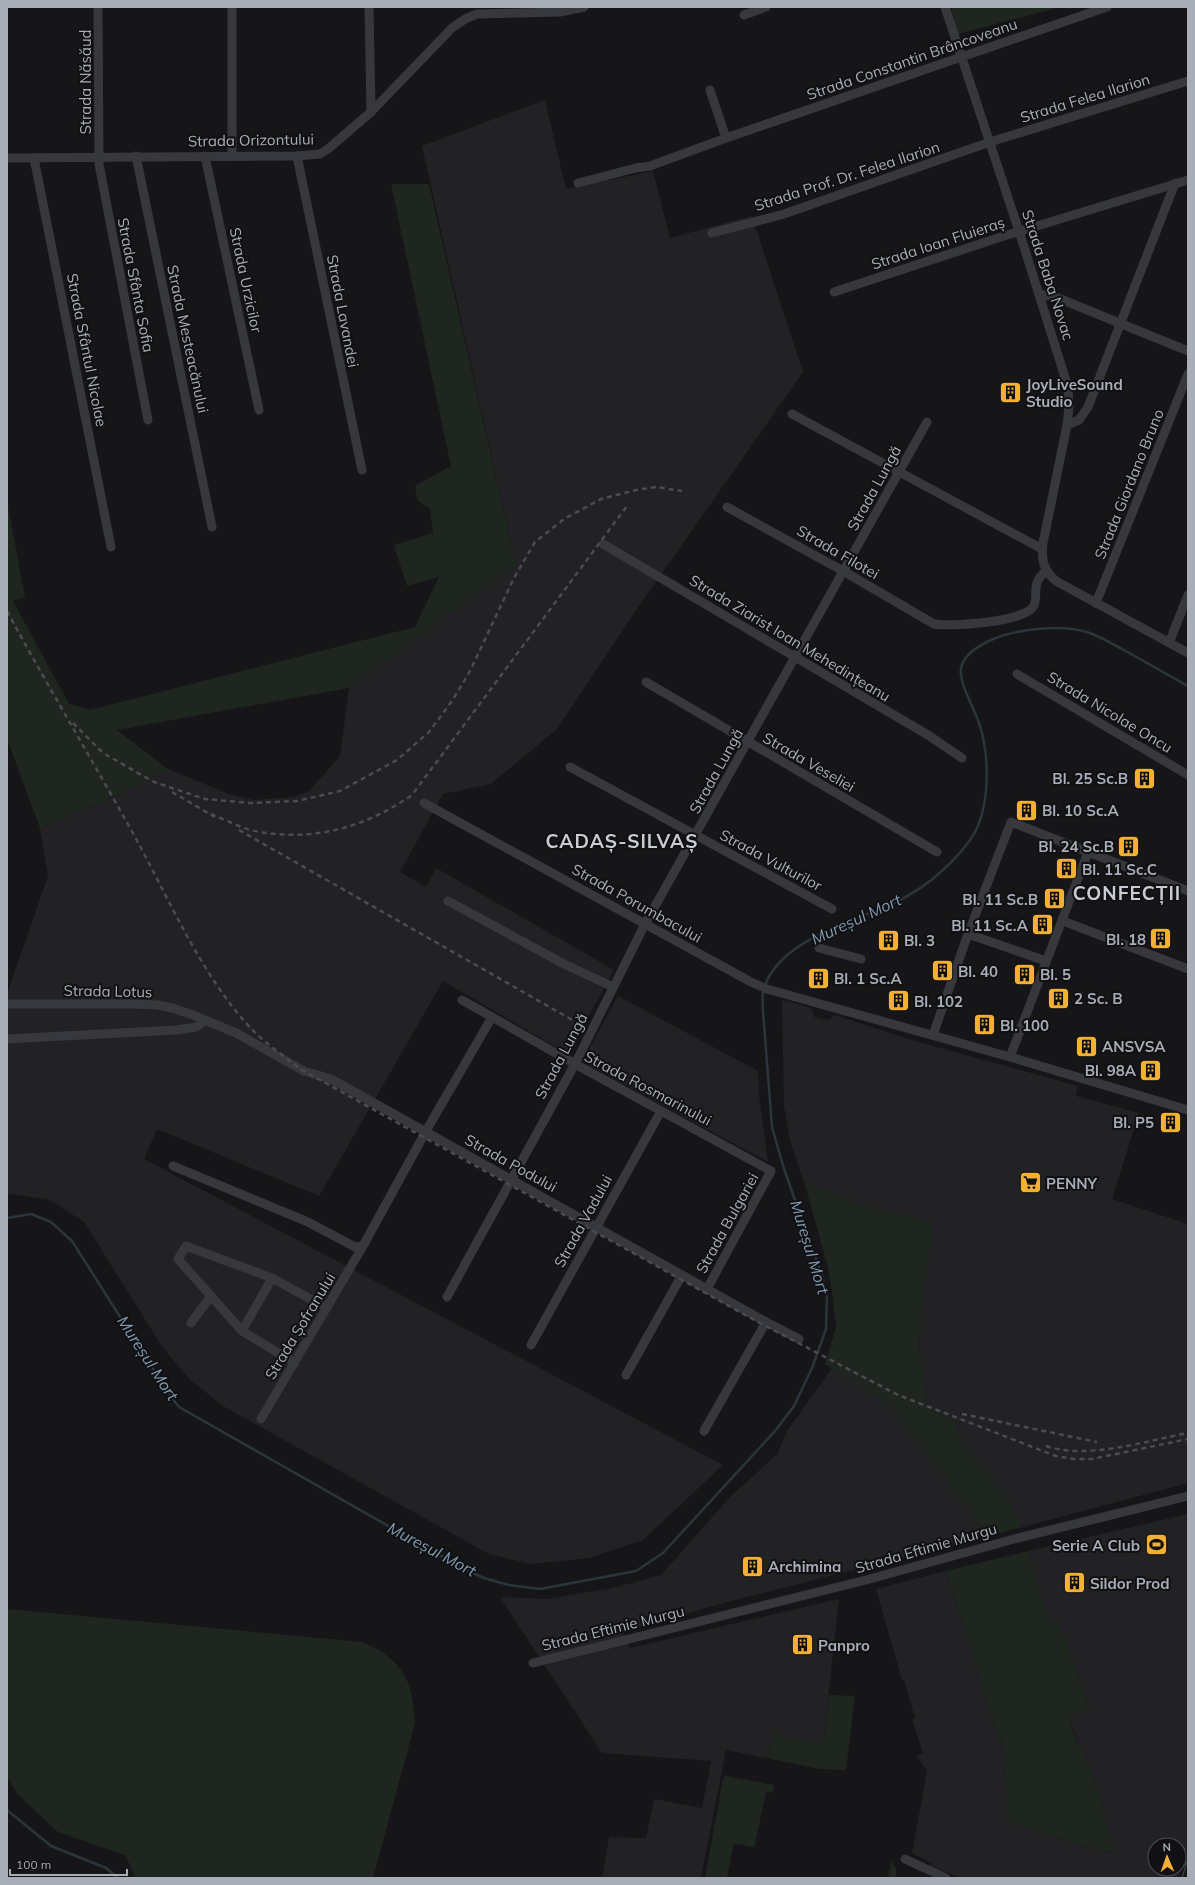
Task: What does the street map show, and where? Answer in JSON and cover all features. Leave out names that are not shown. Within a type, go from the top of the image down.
[{"type":"street","name":"Strada Năsăud","points":[[98,7],[100,156]]},
{"type":"street","points":[[232,7],[232,156]]},
{"type":"street","points":[[369,7],[371,112]]},
{"type":"street","name":"Strada Orizontului","points":[[7,158],[100,156],[297,156],[320,154],[371,112],[459,22],[477,14],[504,10],[560,12],[584,7]]},
{"type":"street","points":[[744,15],[766,7]]},
{"type":"street","name":"Strada Baba Novac","points":[[944,7],[990,142],[1068,387],[1069,407],[1067,425],[1042,554]]},
{"type":"street","name":"Strada Constantin Brâncoveanu","points":[[578,183],[636,168],[650,166],[726,138],[1107,7]]},
{"type":"street","name":"Strada Felea Ilarion","points":[[990,142],[1188,81]]},
{"type":"street","points":[[710,90],[726,138]]},
{"type":"street","name":"Strada Prof. Dr. Felea Ilarion","points":[[712,233],[784,214],[990,142]]},
{"type":"street","name":"Strada Sfânta Sofia","points":[[100,156],[99,164],[148,420]]},
{"type":"street","name":"Strada Mesteacănului","points":[[136,156],[212,527]]},
{"type":"street","name":"Strada Urzicilor","points":[[205,156],[259,410]]},
{"type":"street","name":"Strada Lavandei","points":[[297,156],[362,470]]},
{"type":"street","name":"Strada Sfântul Nicolae","points":[[34,158],[112,547]]},
{"type":"street","name":"Strada Ioan Fluieraș","points":[[834,292],[1019,231],[1188,180]]},
{"type":"street","points":[[1067,425],[1079,420],[1088,407],[1175,183]]},
{"type":"street","points":[[1039,294],[1058,298],[1188,351]]},
{"type":"street","name":"Strada Giordano Bruno","points":[[1096,603],[1188,374]]},
{"type":"street","points":[[792,414],[900,473],[1042,554],[1046,570],[1056,581],[1188,653]]},
{"type":"street","name":"Strada Lungă","points":[[447,1297],[575,1064],[645,924],[900,473],[927,422]]},
{"type":"street","name":"Strada Filotei","points":[[727,506],[844,571],[934,624],[954,626],[972,624],[1012,617],[1028,611],[1035,604],[1037,581],[1046,570]]},
{"type":"street","name":"Strada Ziarist Ioan Mehedințeanu","points":[[603,544],[928,735],[962,758]]},
{"type":"street","points":[[1169,643],[1188,595]]},
{"type":"street","name":"Strada Nicolae Oncu","points":[[1017,674],[1188,775]]},
{"type":"street","name":"Strada Veseliei","points":[[646,682],[937,852]]},
{"type":"street","name":"Strada Vulturilor","points":[[570,767],[832,909]]},
{"type":"street","name":"Strada Porumbacului","points":[[424,803],[751,982],[767,989],[1010,1056],[1188,1110]]},
{"type":"street","points":[[933,1035],[968,934],[1011,822],[1188,891]]},
{"type":"street","points":[[1010,1056],[1046,961],[1063,921],[1088,852]]},
{"type":"street","points":[[448,901],[562,962],[613,987]]},
{"type":"street","points":[[1063,921],[1188,969]]},
{"type":"street","points":[[968,934],[1046,961]]},
{"type":"street","points":[[819,948],[861,959]]},
{"type":"street","name":"Strada Rosmarinului","points":[[462,1000],[575,1064],[771,1171]]},
{"type":"street","name":"Strada Lotus","points":[[7,1004],[158,1005],[179,1010],[206,1020]]},
{"type":"street","points":[[173,1166],[308,1222],[355,1247],[364,1246],[426,1131],[492,1017]]},
{"type":"street","points":[[7,1039],[176,1030],[196,1027],[206,1020]]},
{"type":"street","name":"Strada Podului","points":[[206,1020],[242,1036],[304,1071],[331,1079],[799,1339]]},
{"type":"street","name":"Strada Vadului","points":[[531,1345],[660,1111]]},
{"type":"street","name":"Strada Bulgariei","points":[[707,1289],[771,1171]]},
{"type":"street","points":[[295,1363],[242,1331],[178,1259],[186,1246],[272,1278],[327,1308]]},
{"type":"street","name":"Strada Șofranului","points":[[261,1419],[364,1246]]},
{"type":"street","points":[[626,1375],[682,1275]]},
{"type":"street","points":[[242,1331],[272,1278]]},
{"type":"street","points":[[191,1323],[211,1296]]},
{"type":"street","points":[[704,1431],[766,1322]]},
{"type":"street","name":"Strada Eftimie Murgu","points":[[533,1663],[866,1580],[1014,1539],[1188,1496]]},
{"type":"street","points":[[904,1859],[946,1878]]},
{"type":"shaded area","points":[[951,7],[1060,7],[958,34]]},
{"type":"shaded area","points":[[545,100],[566,189],[653,171],[670,238],[752,216],[803,372],[632,616],[556,730],[491,784],[443,794],[400,872],[426,887],[436,868],[614,970],[568,1054],[443,981],[319,1196],[157,1129],[144,1159],[723,1465],[643,1540],[589,1558],[531,1564],[489,1554],[223,1406],[190,1380],[163,1348],[84,1222],[50,1200],[12,1194],[7,1195],[7,994],[48,876],[40,828],[100,803],[168,769],[229,794],[254,800],[293,797],[309,791],[340,756],[349,688],[516,565],[422,146]]},
{"type":"shaded area","points":[[391,184],[429,184],[516,565],[349,688],[117,730],[168,769],[100,803],[40,828],[7,739],[7,501],[25,597],[13,601],[69,704],[90,710],[415,627],[439,577],[407,586],[394,545],[433,533],[430,509],[417,500],[415,486],[451,466]]},
{"type":"shaded area","points":[[618,996],[758,1071],[759,1096],[768,1162],[582,1062]]},
{"type":"shaded area","points":[[782,1000],[812,1008],[814,1017],[828,1020],[835,1015],[908,1039],[1078,1086],[1076,1096],[1139,1113],[1112,1199],[1188,1224],[1188,1483],[1023,1527],[1005,1494],[958,1435],[956,1421],[928,1408],[919,1345],[924,1290],[860,1204],[804,1182],[790,1140],[784,1106]]},
{"type":"shaded area","points":[[804,1182],[860,1204],[934,1222],[924,1290],[919,1345],[928,1408],[956,1421],[958,1435],[1005,1494],[1023,1527],[987,1536],[894,1411],[878,1398],[825,1364],[836,1327],[833,1298],[828,1267]]},
{"type":"shaded area","points":[[832,1368],[878,1398],[894,1411],[987,1536],[720,1604],[624,1632],[630,1648],[839,1599],[823,1745],[773,1734],[767,1758],[726,1750],[701,1878],[602,1878],[609,1837],[646,1838],[654,1799],[702,1808],[711,1761],[602,1753],[500,1597],[547,1599],[613,1588],[661,1575],[730,1497],[777,1454],[787,1431]]},
{"type":"shaded area","points":[[1188,1514],[1188,1845],[1187,1848],[1187,1837],[1147,1837],[1147,1877],[1178,1878],[961,1878],[931,1866],[932,1863],[912,1853],[927,1771],[917,1756],[923,1753],[912,1719],[915,1718],[904,1680],[902,1680],[876,1589],[946,1571],[998,1737],[1002,1736],[1008,1822],[1056,1838],[1114,1854],[1100,1798],[1081,1744],[1079,1745],[1068,1717],[1089,1708],[1059,1623],[1050,1625],[1028,1551]]},
{"type":"shaded area","points":[[1028,1551],[1050,1624],[1059,1622],[1089,1708],[1068,1717],[1078,1745],[1081,1744],[1100,1798],[1115,1854],[1056,1838],[1008,1822],[1002,1736],[998,1737],[946,1571]]},
{"type":"shaded area","points":[[7,1609],[363,1642],[388,1656],[397,1664],[408,1683],[412,1695],[415,1723],[373,1878],[136,1878],[125,1855],[58,1832],[18,1795],[7,1776]]},
{"type":"shaded area","points":[[829,1695],[855,1696],[846,1770],[819,1769],[767,1758],[773,1734],[823,1744]]},
{"type":"shaded area","points":[[726,1776],[774,1785],[773,1793],[766,1791],[755,1845],[753,1847],[736,1844],[733,1846],[727,1878],[705,1878],[723,1779]]},
{"type":"shaded area","points":[[891,1861],[896,1868],[896,1878],[888,1878]]},
{"type":"waterway","name":"Mureșul Mort","points":[[7,1218],[31,1214],[51,1222],[72,1241],[169,1394],[179,1407],[464,1569],[484,1578],[509,1585],[540,1589],[636,1571],[663,1553],[775,1431],[794,1406],[812,1368],[826,1329],[827,1294],[784,1169],[772,1127],[763,1011],[763,993],[770,975],[782,960],[798,947],[816,936],[892,904],[919,889],[937,875],[963,850],[975,832],[985,802],[987,774],[985,747],[979,723],[962,681],[961,669],[965,659],[982,645],[1001,636],[1038,629],[1064,628],[1087,632],[1105,640],[1188,686]]},
{"type":"waterway","points":[[7,1810],[51,1846],[106,1868],[118,1878]]},
{"type":"tram line","points":[[1182,1878],[1188,1859]]},
{"type":"railway","points":[[73,723],[103,753],[154,782],[205,799],[251,803],[297,801],[340,791],[397,760],[429,732],[452,701],[470,671],[514,578],[535,542],[564,519],[601,499],[636,490],[656,487],[682,491]]},
{"type":"railway","points":[[211,814],[250,830],[272,834],[314,834],[335,830],[374,817],[412,795],[627,506]]},
{"type":"railway","points":[[7,611],[135,837],[199,957],[229,1002],[252,1030],[272,1048],[302,1070],[758,1322],[898,1395],[1056,1456],[1074,1459],[1092,1459],[1188,1439]]},
{"type":"railway","points":[[172,792],[215,817]]},
{"type":"railway","points":[[239,830],[574,1021]]},
{"type":"railway","points":[[962,1414],[1097,1442]]},
{"type":"railway","points":[[1046,1446],[1062,1450],[1098,1450],[1117,1448],[1188,1433]]},
{"type":"place","name":"JoyLiveSound Studio","points":[[1010,393]]},
{"type":"place","name":"Bl. 25 Sc.B","points":[[1144,778]]},
{"type":"place","name":"Bl. 10 Sc.A","points":[[1027,810]]},
{"type":"place","name":"Bl. 24 Sc.B","points":[[1129,846]]},
{"type":"place","name":"Bl. 11 Sc.C","points":[[1066,869]]},
{"type":"place","name":"Bl. 11 Sc.B","points":[[1054,899]]},
{"type":"place","name":"Bl. 11 Sc.A","points":[[1043,925]]},
{"type":"place","name":"Bl. 18","points":[[1161,939]]},
{"type":"place","name":"Bl. 3","points":[[888,940]]},
{"type":"place","name":"Bl. 40","points":[[943,971]]},
{"type":"place","name":"Bl. 5","points":[[1024,974]]},
{"type":"place","name":"Bl. 1 Sc.A","points":[[819,978]]},
{"type":"place","name":"2 Sc. B","points":[[1059,998]]},
{"type":"place","name":"Bl. 102","points":[[899,1001]]},
{"type":"place","name":"Bl. 100","points":[[985,1025]]},
{"type":"place","name":"ANSVSA","points":[[1087,1046]]},
{"type":"place","name":"Bl. 98A","points":[[1151,1070]]},
{"type":"place","name":"Bl. P5","points":[[1170,1122]]},
{"type":"place","name":"PENNY","points":[[1030,1183]]},
{"type":"place","name":"Serie A Club","points":[[1156,1545]]},
{"type":"place","name":"Archimina","points":[[753,1566]]},
{"type":"place","name":"Sildor Prod","points":[[1075,1583]]},
{"type":"place","name":"Panpro","points":[[803,1645]]},
{"type":"district","name":"CADAȘ-SILVAȘ","points":[[622,841]]},
{"type":"district","name":"CONFECȚII","points":[[1127,893]]}]
